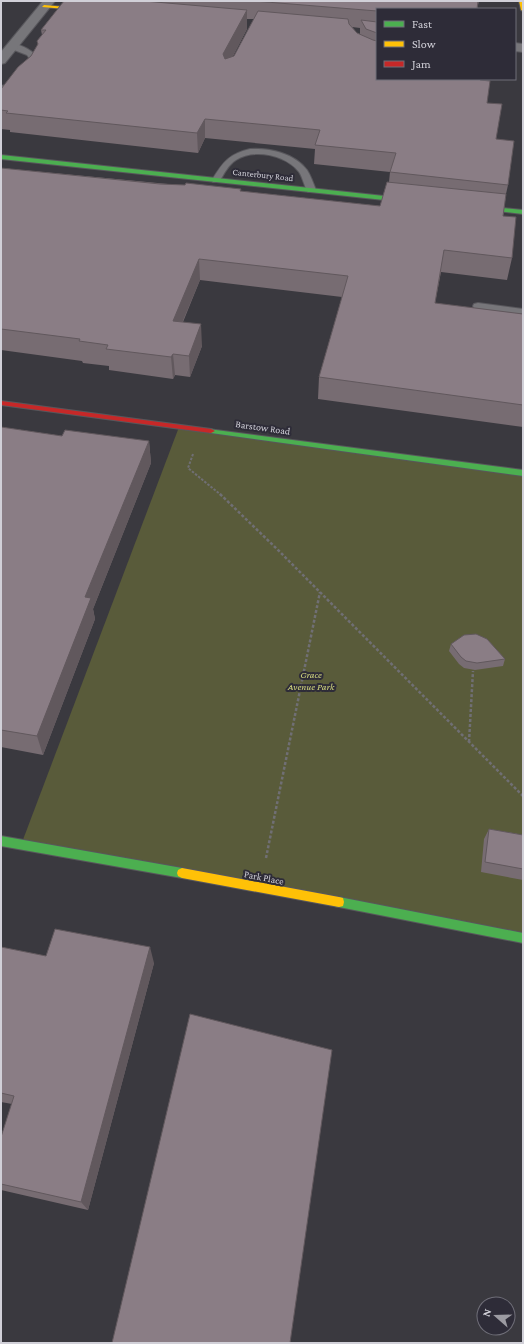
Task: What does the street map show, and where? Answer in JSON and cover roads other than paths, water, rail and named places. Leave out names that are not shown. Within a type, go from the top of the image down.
[{"type":"street","points":[[521,1],[523,10]]},
{"type":"street","points":[[1,60],[46,4],[97,11]]},
{"type":"street","name":"Canterbury Road","points":[[1,157],[421,202]]},
{"type":"street","points":[[468,207],[523,212]]},
{"type":"street","name":"Barstow Road","points":[[1,402],[523,473]]},
{"type":"street","name":"Park Place","points":[[1,841],[260,887],[523,938]]},
{"type":"lane","points":[[1,88],[14,86],[24,82],[34,68],[36,62],[31,54],[25,50],[12,46]]},
{"type":"lane","points":[[216,180],[223,167],[234,158],[245,152],[259,152],[283,156],[293,162],[303,171],[311,190]]},
{"type":"lane","points":[[478,306],[523,312]]},
{"type":"park label","name":"Grace Avenue Park","points":[[311,680]]}]
